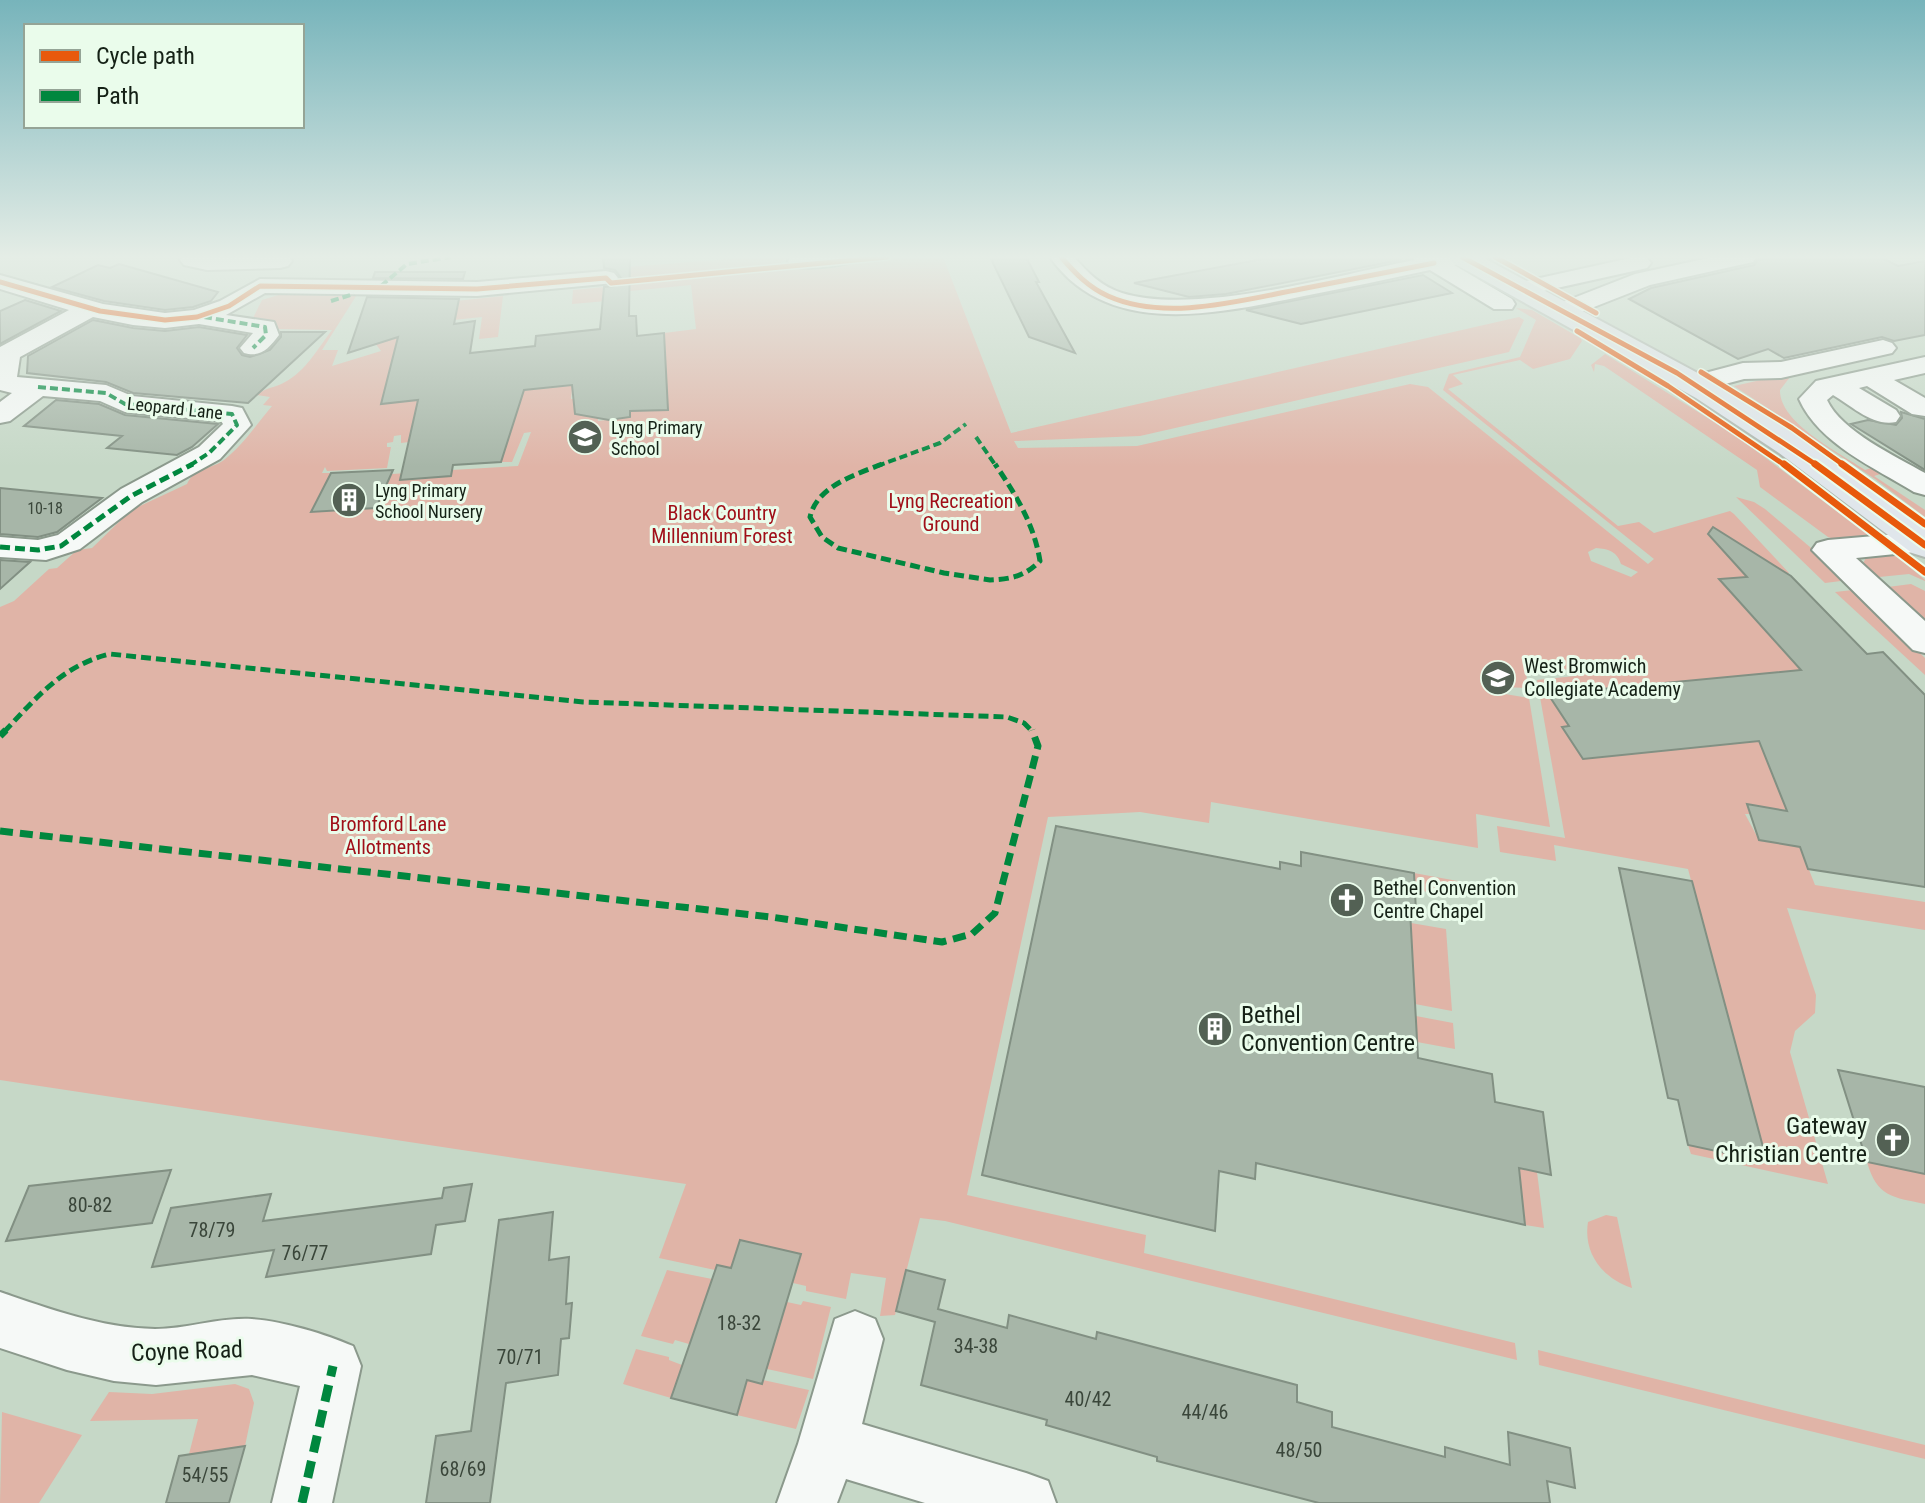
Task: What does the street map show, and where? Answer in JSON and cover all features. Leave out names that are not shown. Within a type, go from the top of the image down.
[{"type":"main road","points":[[1597,327],[1695,384],[1815,463],[1924,545]]},
{"type":"street","name":"Leopard Lane","points":[[0,547],[39,550],[58,547],[76,539],[129,497],[195,465],[237,425],[232,414],[125,404],[106,393],[12,385],[3,381],[8,353],[56,327]]},
{"type":"street","points":[[253,348],[266,335],[265,327]]},
{"type":"street","points":[[1695,384],[1743,371],[1781,370],[1920,353]]},
{"type":"street","points":[[1920,353],[1871,377],[1818,392],[1813,399],[1814,408],[1822,417],[1925,486]]},
{"type":"street","points":[[1871,377],[1922,408]]},
{"type":"street","points":[[1836,385],[1886,416]]},
{"type":"street","points":[[0,415],[38,387]]},
{"type":"street","points":[[1924,545],[1828,550],[1925,641]]},
{"type":"street","name":"Coyne Road","points":[[0,1320],[67,1342],[114,1353],[156,1357],[252,1347],[333,1366],[302,1503]]},
{"type":"street","points":[[807,1503],[828,1444],[855,1339]]},
{"type":"street","points":[[828,1444],[1026,1503]]},
{"type":"green space","points":[[276,327],[336,327],[322,350],[338,350],[332,366],[381,351],[372,339],[408,329],[381,403],[418,400],[409,442],[401,443],[401,435],[394,436],[393,442],[387,443],[387,447],[391,447],[387,468],[327,471],[325,467],[322,473],[331,473],[312,511],[376,508],[392,474],[440,471],[438,477],[450,476],[452,470],[518,466],[531,432],[524,433],[512,462],[501,462],[508,440],[462,397],[598,383],[598,387],[572,390],[571,399],[598,394],[598,421],[630,417],[630,403],[666,375],[664,333],[696,329],[970,327],[1011,433],[1475,327],[1521,327],[1509,352],[1140,436],[1014,441],[1018,448],[1137,446],[1410,384],[1428,387],[1648,564],[1654,559],[1443,390],[1449,374],[1520,357],[1533,327],[1561,327],[1580,338],[1582,341],[1570,359],[1533,369],[1520,360],[1453,375],[1463,384],[1448,389],[1618,526],[1639,522],[1654,533],[1730,511],[1734,514],[1789,573],[1720,580],[1823,695],[1800,697],[1778,672],[1549,694],[1569,726],[1562,728],[1583,759],[1759,741],[1787,810],[1747,805],[1750,814],[1745,814],[1759,840],[1800,847],[1815,885],[1925,902],[1925,930],[1787,908],[1816,995],[1815,1013],[1795,1031],[1790,1052],[1828,1184],[1691,1154],[1688,1145],[1766,1161],[1688,869],[1554,845],[1556,861],[1500,852],[1497,826],[1565,838],[1537,680],[1575,676],[1571,669],[1526,672],[1528,688],[1504,687],[1505,694],[1529,698],[1550,827],[1476,814],[1478,848],[1211,802],[1209,823],[1140,812],[1048,817],[967,1195],[1146,1235],[1144,1253],[1515,1343],[1517,1360],[945,1221],[920,1218],[895,1315],[880,1316],[886,1278],[851,1273],[846,1299],[806,1291],[806,1286],[793,1283],[801,1254],[731,1268],[717,1265],[715,1270],[659,1258],[686,1184],[0,1080],[0,607],[14,601],[49,569],[57,568],[77,550],[92,548],[122,519],[120,511],[128,506],[140,506],[187,484],[199,472],[224,460],[243,441],[272,406],[263,405],[270,397],[257,395],[299,372],[332,330]],"holes":[[[1596,548],[1612,552],[1621,564],[1638,572],[1631,577],[1591,561],[1588,552]]]},
{"type":"green space","points":[[481,327],[499,327],[498,337],[479,339]]},
{"type":"green space","points":[[1605,354],[1735,435],[1871,537],[1837,540],[1828,537],[1760,487],[1757,470],[1604,366],[1595,364],[1594,372],[1591,365]]},
{"type":"green space","points":[[1802,371],[1790,377],[1780,390],[1789,414],[1813,436],[1865,470],[1878,466],[1887,472],[1874,476],[1925,510],[1925,517],[1875,479],[1734,386]]},
{"type":"green space","points":[[1736,497],[1765,509],[1849,580],[1825,583]]},
{"type":"green space","points":[[1894,554],[1925,581],[1909,574],[1869,578],[1861,567],[1867,556]]},
{"type":"green space","points":[[1911,584],[1925,591],[1925,629],[1880,588]]},
{"type":"green space","points":[[1853,590],[1925,658],[1925,675],[1835,592]]},
{"type":"green space","points":[[1414,873],[1463,882],[1469,888],[1443,883],[1443,894],[1415,890]]},
{"type":"green space","points":[[1411,923],[1446,929],[1452,1011],[1415,1004]]},
{"type":"green space","points":[[1416,1016],[1453,1023],[1455,1049],[1417,1042]]},
{"type":"green space","points":[[1867,1162],[1925,1174],[1925,1204],[1887,1194],[1871,1174]]},
{"type":"green space","points":[[1519,1168],[1537,1172],[1544,1228],[1525,1225]]},
{"type":"green space","points":[[1606,1215],[1617,1217],[1632,1288],[1612,1278],[1592,1254],[1588,1222]]},
{"type":"green space","points":[[667,1270],[712,1279],[715,1317],[700,1313],[689,1344],[675,1340],[673,1344],[641,1336]]},
{"type":"green space","points":[[803,1301],[831,1307],[813,1379],[767,1369],[762,1329],[778,1333],[787,1302],[801,1305]]},
{"type":"green space","points":[[636,1349],[669,1357],[669,1360],[682,1365],[671,1398],[623,1384]]},
{"type":"green space","points":[[1538,1350],[1925,1445],[1925,1459],[1539,1365]]},
{"type":"green space","points":[[747,1380],[762,1384],[763,1380],[809,1390],[796,1429],[737,1415]]},
{"type":"green space","points":[[235,1384],[249,1389],[254,1403],[245,1446],[189,1454],[198,1419],[90,1421],[109,1392],[152,1394]]},
{"type":"green space","points":[[2,1412],[82,1435],[39,1503],[0,1503]]},
{"type":"building","points":[[0,327],[31,327],[0,344]]},
{"type":"building","points":[[80,327],[165,331],[200,327],[247,335],[237,348],[242,355],[250,357],[270,350],[281,337],[281,332],[325,332],[248,403],[133,393],[106,382],[27,373],[28,356]]},
{"type":"building","points":[[357,327],[474,327],[470,353],[535,346],[536,336],[637,327],[637,336],[664,333],[668,410],[630,411],[630,417],[609,420],[575,414],[572,385],[524,390],[501,462],[453,465],[451,476],[400,480],[418,400],[381,404],[398,337],[348,353]]},
{"type":"building","points":[[1024,327],[1061,327],[1075,353],[1029,337]]},
{"type":"building","points":[[1680,327],[1925,327],[1925,335],[1894,341],[1882,337],[1784,358],[1768,349],[1738,359]]},
{"type":"building","points":[[56,400],[99,404],[125,415],[218,424],[192,447],[177,455],[107,448],[122,436],[24,426]]},
{"type":"building","points":[[1901,412],[1925,419],[1925,470],[1851,424],[1868,420],[1896,425],[1902,418]]},
{"type":"building","name":"Lyng Primary School Nursery","points":[[393,470],[376,508],[311,512],[331,473]]},
{"type":"building","points":[[0,488],[102,498],[57,532],[38,537],[0,534]]},
{"type":"building","name":"West Bromwich Collegiate Academy","points":[[1713,527],[1791,576],[1867,654],[1883,652],[1925,695],[1925,887],[1808,869],[1800,847],[1759,840],[1747,804],[1787,811],[1759,741],[1583,759],[1562,727],[1569,726],[1548,694],[1801,670],[1719,579],[1747,577],[1708,534]]},
{"type":"building","points":[[0,560],[30,562],[0,589]]},
{"type":"building","name":"Bethel Convention Centre","points":[[1056,826],[1280,869],[1280,862],[1301,866],[1301,852],[1414,873],[1416,911],[1410,910],[1418,1058],[1492,1074],[1495,1102],[1543,1112],[1551,1175],[1519,1168],[1525,1225],[1256,1163],[1255,1179],[1219,1171],[1215,1231],[982,1175]]},
{"type":"building","points":[[1619,868],[1692,881],[1767,1162],[1688,1145],[1678,1100],[1668,1098]]},
{"type":"building","name":"Gateway Christian Centre","points":[[1838,1070],[1925,1087],[1925,1174],[1867,1162]]},
{"type":"building","points":[[171,1170],[152,1223],[6,1241],[29,1186]]},
{"type":"building","points":[[472,1184],[465,1221],[436,1225],[431,1254],[266,1277],[274,1250],[152,1267],[171,1208],[271,1194],[263,1221],[442,1198],[444,1188]]},
{"type":"building","points":[[553,1212],[549,1260],[569,1257],[566,1304],[572,1303],[569,1338],[561,1339],[558,1375],[506,1383],[490,1503],[426,1503],[436,1436],[471,1431],[499,1220]]},
{"type":"building","points":[[740,1240],[801,1254],[762,1384],[747,1380],[737,1415],[671,1398],[717,1265],[731,1268]]},
{"type":"building","points":[[906,1270],[945,1280],[938,1309],[1007,1328],[1009,1315],[1096,1339],[1097,1332],[1297,1385],[1297,1402],[1332,1412],[1332,1427],[1445,1457],[1445,1447],[1510,1465],[1508,1432],[1570,1448],[1575,1488],[1547,1481],[1550,1503],[1319,1503],[1157,1461],[1157,1457],[1046,1425],[1047,1420],[921,1385],[935,1322],[896,1311]]},
{"type":"building","points":[[245,1446],[229,1503],[166,1503],[179,1456]]},
{"type":"marked path","points":[[253,348],[266,335],[265,327]]},
{"type":"marked path","points":[[0,547],[46,549],[69,542],[131,496],[195,463],[224,441],[237,425],[232,414],[125,404],[106,393],[38,387]]},
{"type":"marked path","points":[[966,424],[940,443],[862,472],[824,493],[813,505],[810,517],[815,529],[838,548],[968,578],[1011,579],[1028,573],[1040,561],[1032,527],[1016,496],[976,437]]},
{"type":"marked path","points":[[0,736],[62,674],[93,658],[110,654],[583,702],[1007,717],[1028,726],[1038,746],[995,913],[972,934],[942,942],[771,917],[0,831]]},
{"type":"marked path","points":[[302,1503],[333,1366]]},
{"type":"cycle path","points":[[1592,327],[1735,409],[1925,545]]},
{"type":"cycle path","points":[[1577,331],[1756,444],[1842,506],[1925,572]]},
{"type":"cycle path","points":[[1701,372],[1792,428],[1925,524]]},
{"type":"place","name":"Lyng Primary School","points":[[585,437]]},
{"type":"place","name":"Lyng Primary School Nursery","points":[[349,500]]},
{"type":"place","name":"West Bromwich Collegiate Academy","points":[[1498,678]]},
{"type":"place","name":"Bethel Convention Centre Chapel","points":[[1347,900]]},
{"type":"place","name":"Bethel Convention Centre","points":[[1215,1029]]},
{"type":"place","name":"Gateway Christian Centre","points":[[1893,1140]]},
{"type":"park label","name":"Lyng Recreation Ground","points":[[951,512]]},
{"type":"park label","name":"Black Country Millennium Forest","points":[[722,524]]},
{"type":"park label","name":"Bromford Lane Allotments","points":[[388,836]]}]
